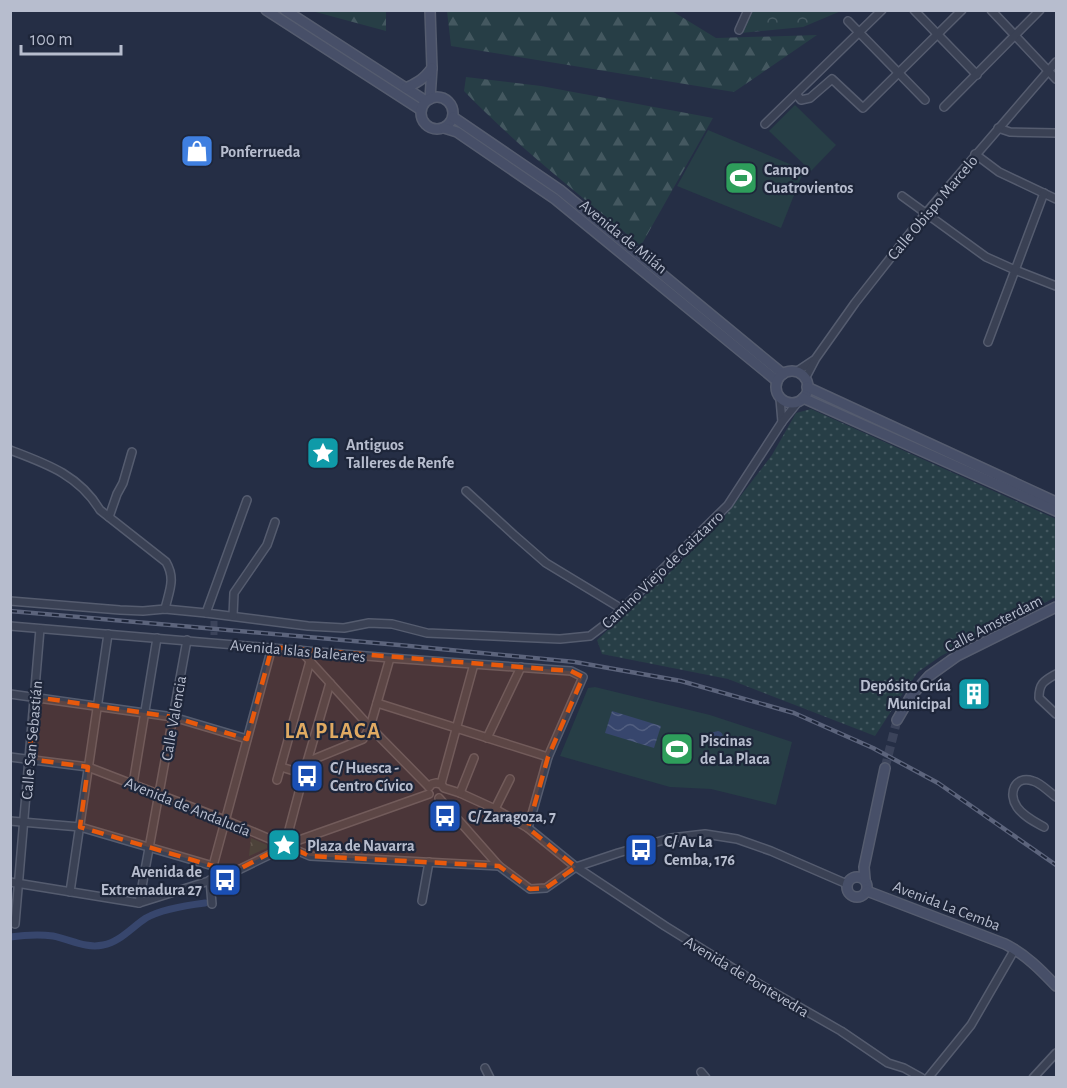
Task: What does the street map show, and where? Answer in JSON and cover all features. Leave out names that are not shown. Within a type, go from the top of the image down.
[{"type":"street","points":[[266,10],[429,102],[448,102],[452,107],[453,117],[444,128],[433,129],[426,124],[421,115],[429,102],[432,73],[430,10]]},
{"type":"street","points":[[285,10],[429,102]]},
{"type":"street","points":[[739,30],[748,10]]},
{"type":"street","points":[[765,124],[882,10]]},
{"type":"street","points":[[914,10],[977,75]]},
{"type":"street","points":[[796,94],[801,100],[810,98],[832,79],[863,108],[962,10]]},
{"type":"street","points":[[991,10],[1056,79]]},
{"type":"street","points":[[944,107],[1040,10]]},
{"type":"street","points":[[848,21],[925,100]]},
{"type":"street","name":"Calle Obispo Marcelo","points":[[806,383],[816,358],[855,303],[975,154],[1056,62]]},
{"type":"street","points":[[405,88],[419,83],[432,73]]},
{"type":"street","name":"Avenida de Milán","points":[[453,117],[560,190],[780,377]]},
{"type":"street","name":"Avenida de Milán","points":[[444,128],[457,132],[555,199],[780,377]]},
{"type":"street","points":[[998,128],[1010,132],[1056,133]]},
{"type":"street","points":[[975,154],[999,171],[1056,199]]},
{"type":"street","points":[[988,342],[1044,193]]},
{"type":"street","points":[[902,196],[986,257],[1056,286]]},
{"type":"street","name":"Calle Obispo Marcelo","points":[[796,372],[816,358]]},
{"type":"street","points":[[782,422],[780,399],[776,392],[780,377],[789,372],[796,372],[806,383],[1056,502]]},
{"type":"street","points":[[780,399],[788,403],[800,400],[806,393],[806,383]]},
{"type":"street","points":[[800,400],[1056,511]]},
{"type":"street","name":"Camino Viejo de Gaiztarro","points":[[10,602],[120,610],[165,609],[308,626],[344,628],[369,623],[392,624],[427,633],[560,639],[590,636],[612,620],[728,504],[782,422],[800,400]]},
{"type":"street","points":[[10,450],[44,462],[81,484],[100,510],[166,562],[171,571],[172,580],[165,609]]},
{"type":"street","points":[[109,517],[123,483],[132,452]]},
{"type":"street","points":[[466,491],[546,563],[622,609]]},
{"type":"street","points":[[211,616],[247,500]]},
{"type":"street","points":[[233,616],[234,593],[267,545],[275,522]]},
{"type":"street","name":"Calle Amsterdam","points":[[897,720],[911,696],[928,676],[957,656],[1056,607]]},
{"type":"street","name":"Avenida Islas Baleares","points":[[10,626],[187,640],[214,639],[300,650],[571,671],[583,677],[548,757]]},
{"type":"street","name":"Calle San Sebastián","points":[[15,924],[14,883],[24,822],[40,629]]},
{"type":"street","points":[[70,892],[108,634]]},
{"type":"street","points":[[133,784],[157,638]]},
{"type":"street","name":"Calle Valencia","points":[[139,903],[187,640]]},
{"type":"street","points":[[213,866],[272,647]]},
{"type":"street","points":[[300,650],[434,798],[439,798],[499,866],[530,889],[546,888],[576,867],[670,838],[705,834],[737,839],[847,884]]},
{"type":"street","points":[[307,762],[363,739],[370,727],[390,658]]},
{"type":"street","points":[[277,780],[310,661]]},
{"type":"street","points":[[439,798],[443,795],[442,786],[474,664]]},
{"type":"street","points":[[487,738],[521,667]]},
{"type":"street","points":[[1056,674],[1039,688],[1039,698],[1056,714]]},
{"type":"street","points":[[285,846],[330,683]]},
{"type":"street","points":[[10,694],[173,717],[247,739]]},
{"type":"street","points":[[377,703],[548,757],[528,828]]},
{"type":"street","name":"Avenida de Andalucía","points":[[10,757],[88,767],[310,856],[499,866]]},
{"type":"street","points":[[460,793],[474,758]]},
{"type":"street","points":[[281,767],[304,774]]},
{"type":"street","points":[[864,867],[847,884],[848,892],[852,896],[865,894],[867,891],[864,867],[885,768]]},
{"type":"street","points":[[495,809],[510,779]]},
{"type":"street","points":[[1044,827],[1021,812],[1016,806],[1013,798],[1014,787],[1023,780],[1033,781],[1056,797]]},
{"type":"street","points":[[14,883],[139,903],[228,875],[285,846],[429,791],[432,784],[442,786]]},
{"type":"street","name":"Avenida de Pontevedra","points":[[442,786],[495,809],[528,828],[576,867],[665,926],[752,980],[841,1031],[888,1063],[922,1077]]},
{"type":"street","points":[[10,820],[80,827],[213,866],[228,875]]},
{"type":"street","points":[[422,901],[429,862]]},
{"type":"street","points":[[854,877],[860,876],[865,879]]},
{"type":"street","points":[[210,880],[212,904]]},
{"type":"street","name":"Avenida La Cemba","points":[[867,891],[950,921],[1016,949],[1056,986]]},
{"type":"street","points":[[928,1077],[971,1024],[1016,949]]},
{"type":"street","points":[[1033,1077],[1056,1053]]},
{"type":"street","points":[[485,1068],[490,1077]]},
{"type":"highlighted area","points":[[272,647],[571,671],[583,677],[548,757],[528,828],[576,867],[546,888],[530,889],[499,866],[310,856],[285,845],[228,875],[213,866],[80,827],[88,767],[29,759],[35,697],[173,717],[247,739]]},
{"type":"green space","points":[[312,11],[386,11],[386,31]]},
{"type":"green space","points":[[447,11],[672,11],[716,38],[817,35],[734,92],[451,46]]},
{"type":"green space","points":[[753,11],[841,11],[803,27],[741,33]]},
{"type":"green space","points":[[466,77],[541,86],[713,118],[640,245],[485,112],[464,91]]},
{"type":"green space","name":"Campo Cuatrovientos","points":[[795,105],[836,145],[811,171],[769,131]]},
{"type":"green space","name":"Campo Cuatrovientos","points":[[708,130],[804,170],[781,228],[677,186]]},
{"type":"green space","points":[[811,409],[1056,519],[1056,597],[941,656],[918,672],[875,736],[728,679],[602,654],[597,640],[722,520],[772,455],[796,413]]},
{"type":"green space","name":"Piscinas de La Placa","points":[[595,687],[710,715],[792,742],[776,805],[711,789],[670,787],[560,756],[588,688]]},
{"type":"green space","points":[[251,838],[267,845],[267,848],[249,856]]},
{"type":"water","points":[[612,711],[661,726],[654,748],[605,733]]},
{"type":"water","points":[[718,731],[723,737],[721,744],[705,736],[706,734]]},
{"type":"waterway","points":[[10,937],[47,935],[84,945],[103,945],[120,938],[152,915],[205,903]]},
{"type":"tunnel","points":[[214,621],[214,635]]},
{"type":"tunnel","points":[[885,768],[897,720]]},
{"type":"railway","points":[[10,611],[575,662],[681,681],[794,713],[873,748],[938,783],[1056,865]]},
{"type":"place","name":"Ponferrueda","points":[[197,151]]},
{"type":"place","name":"Campo Cuatrovientos","points":[[741,178]]},
{"type":"place","name":"Antiguos Talleres de Renfe","points":[[323,453]]},
{"type":"place","name":"Depósito Grúa Municipal","points":[[974,694]]},
{"type":"place","name":"Piscinas de La Placa","points":[[677,749]]},
{"type":"place","name":"C/ Huesca - Centro Cívico","points":[[307,776]]},
{"type":"place","name":"C/ Zaragoza, 7","points":[[445,816]]},
{"type":"place","name":"Plaza de Navarra","points":[[284,845]]},
{"type":"place","name":"C/ Av La Cemba, 176","points":[[641,850]]},
{"type":"place","name":"Avenida de Extremadura 27","points":[[225,880]]},
{"type":"district","name":"LA PLACA","points":[[333,730]]}]
